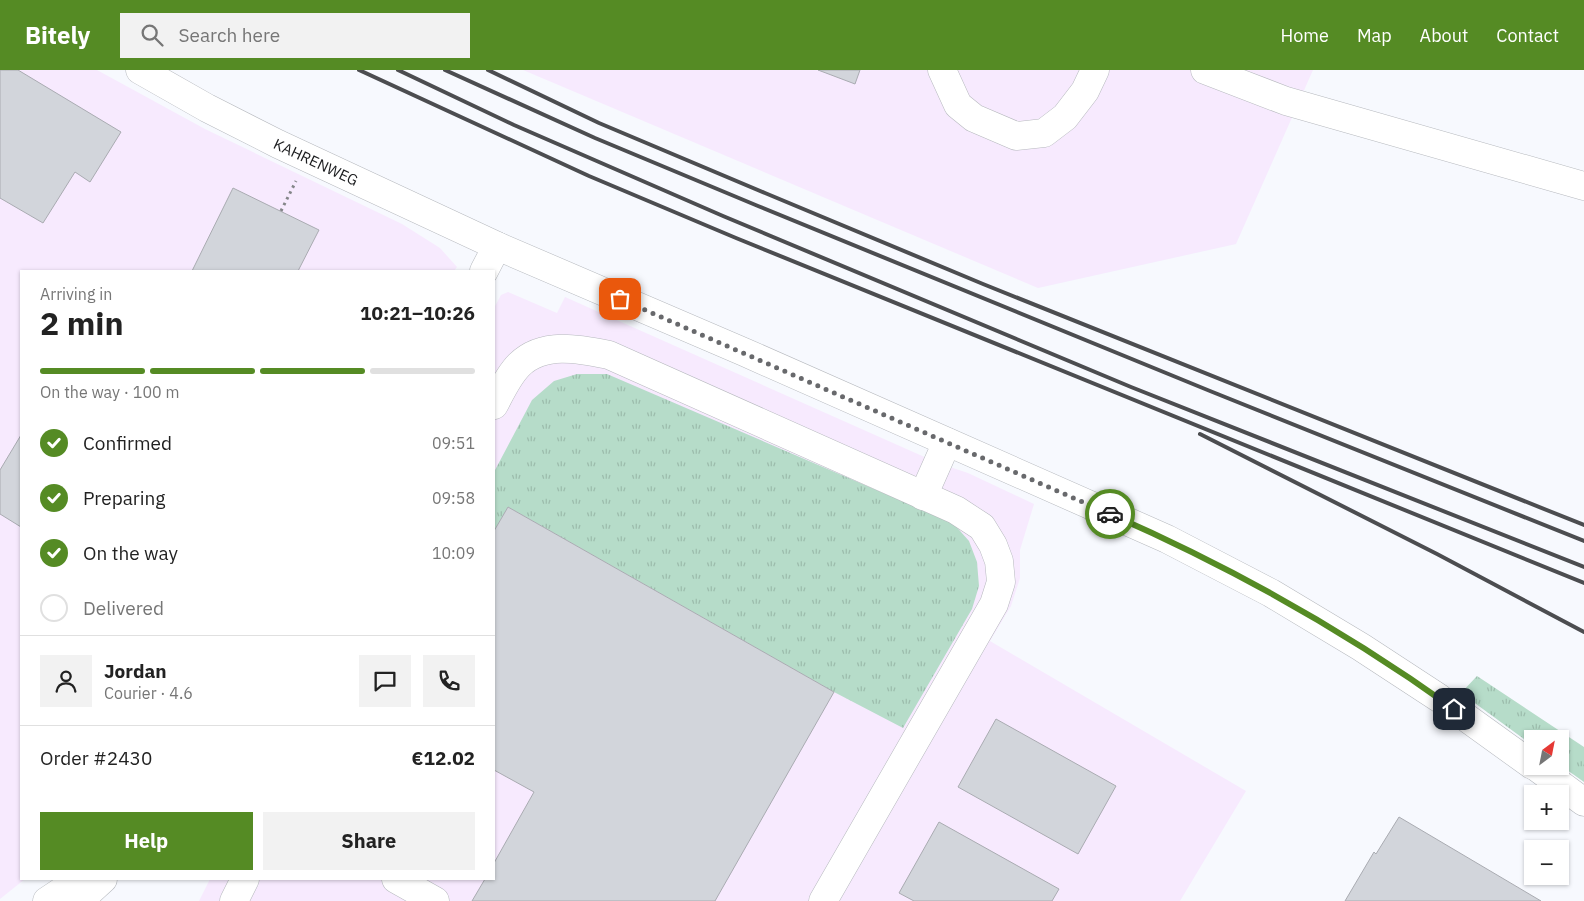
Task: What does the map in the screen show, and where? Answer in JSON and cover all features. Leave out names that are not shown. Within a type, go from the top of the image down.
[{"type":"street","name":"KAHRENWEG","points":[[140,70],[207,108],[278,144],[497,246],[744,352],[1167,539],[1271,593],[1361,647],[1439,698],[1524,759]]},
{"type":"street","points":[[942,70],[958,105],[974,118],[1016,136],[1044,134],[1066,117],[1085,91],[1095,70]]},
{"type":"street","points":[[1206,70],[1286,101],[1584,186]]},
{"type":"street","points":[[485,270],[497,246]]},
{"type":"street","points":[[495,404],[503,387],[519,365],[538,353],[556,349],[576,348],[609,355],[956,510],[982,527],[993,545],[999,561],[1001,582],[994,604],[823,901]]},
{"type":"street","points":[[923,496],[947,442]]},
{"type":"street","name":"KAHRENWEG","points":[[1546,775],[1584,802]]},
{"type":"street","points":[[47,901],[78,880]]},
{"type":"street","points":[[79,901],[102,880]]},
{"type":"street","points":[[234,901],[244,880]]},
{"type":"street","points":[[398,880],[435,901]]},
{"type":"path","points":[[281,211],[297,180]]},
{"type":"shaded area","points":[[0,70],[97,70],[205,129],[402,224],[440,248],[457,267],[455,270],[20,270],[20,880],[24,880],[0,899]]},
{"type":"shaded area","points":[[523,70],[1313,70],[1236,244],[1038,288]]},
{"type":"shaded area","points":[[508,292],[557,313],[565,297],[938,463],[968,473],[1034,504],[1020,550],[1020,578],[1011,606],[990,641],[1246,791],[1180,901],[199,901],[210,880],[495,880],[495,306],[501,295]]},
{"type":"green space","points":[[577,374],[607,374],[953,523],[969,541],[977,562],[979,586],[972,609],[903,728],[834,692],[508,507],[495,529],[495,470],[532,400],[554,381]]},
{"type":"green space","points":[[1477,676],[1558,730],[1524,730],[1524,739],[1461,693]]},
{"type":"green space","points":[[1569,737],[1584,747],[1584,782],[1569,771]]},
{"type":"building","points":[[0,70],[18,70],[121,132],[90,182],[75,172],[43,223],[0,198]]},
{"type":"building","points":[[818,70],[860,70],[855,84]]},
{"type":"building","points":[[233,188],[319,230],[299,270],[192,270]]},
{"type":"building","points":[[20,437],[20,526],[0,514],[0,470]]},
{"type":"building","points":[[508,507],[834,692],[715,901],[472,901],[484,880],[495,880],[495,861],[534,792],[495,771],[495,529]]},
{"type":"building","points":[[996,719],[1116,786],[1078,854],[958,787]]},
{"type":"building","points":[[1399,817],[1541,901],[1345,901],[1374,852],[1376,854]]},
{"type":"building","points":[[939,822],[1059,889],[1052,901],[914,901],[899,893]]},
{"type":"railway","points":[[359,70],[589,176],[736,238],[1584,583]]},
{"type":"railway","points":[[398,70],[514,125],[723,216],[1131,387],[1584,567]]},
{"type":"railway","points":[[445,70],[595,138],[758,206],[1210,391],[1584,541]]},
{"type":"railway","points":[[488,70],[599,123],[983,284],[1584,525]]},
{"type":"railway","points":[[1200,434],[1437,554],[1584,632]]},
{"type":"way so far","points":[[620,299],[1110,514]]},
{"type":"route","points":[[1110,514],[1167,539],[1271,593],[1361,647],[1454,709]]}]
